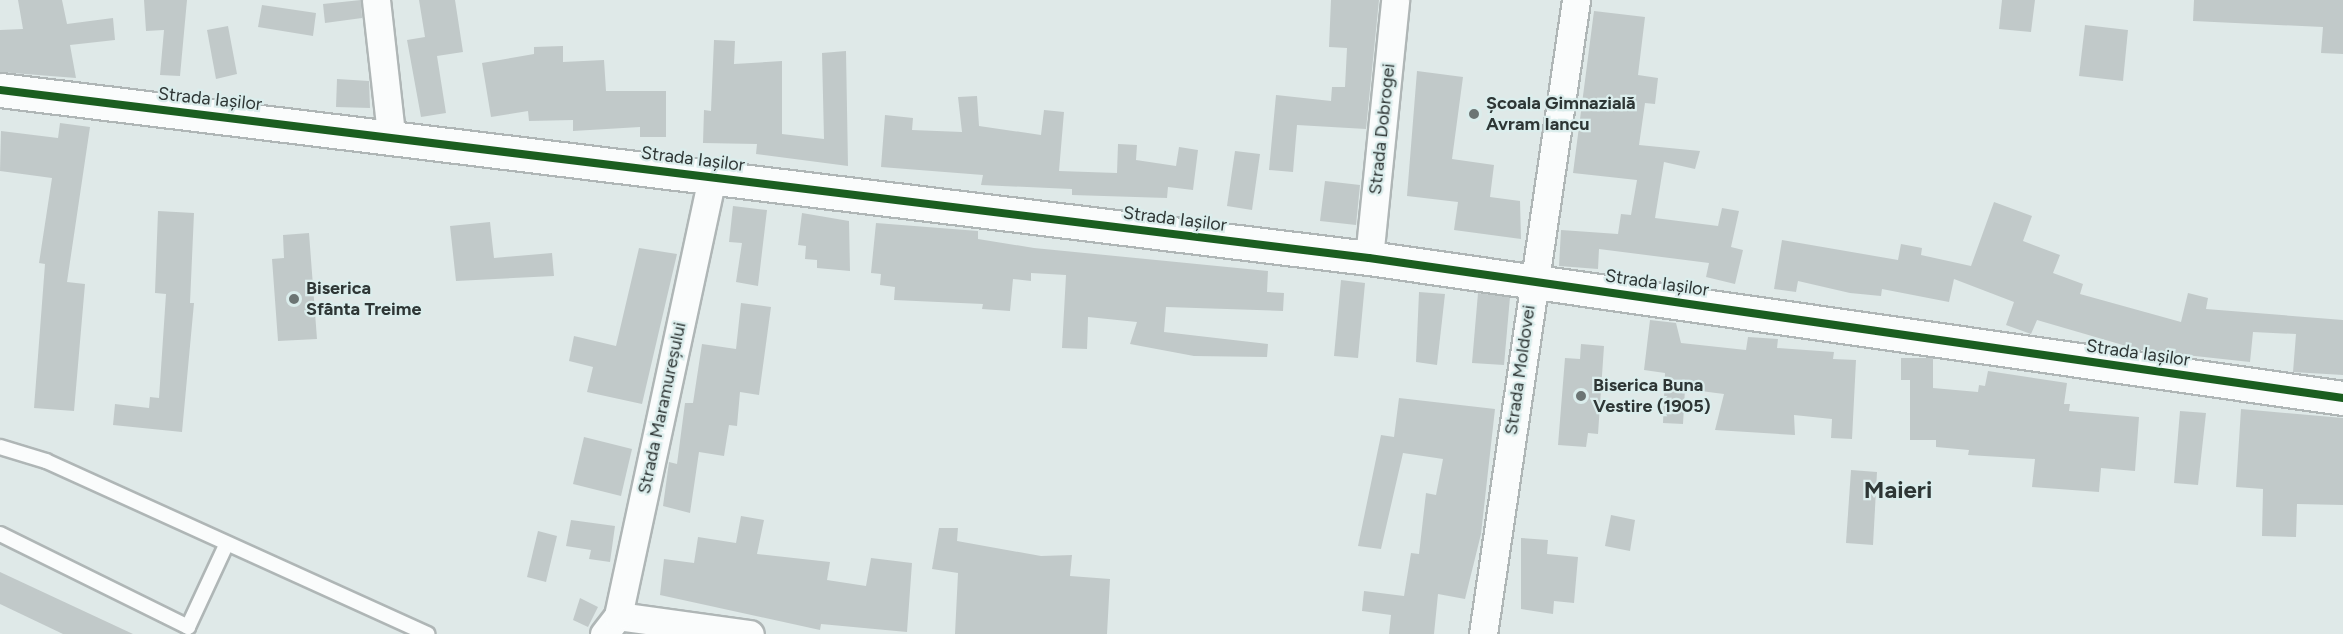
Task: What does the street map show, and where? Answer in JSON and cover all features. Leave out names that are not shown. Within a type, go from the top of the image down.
[{"type":"street","points":[[376,0],[391,134]]},
{"type":"street","name":"Strada Dobrogei","points":[[1369,258],[1395,0]]},
{"type":"street","name":"Strada Moldovei","points":[[1483,634],[1533,280],[1576,0]]},
{"type":"street","name":"Strada Iașilor","points":[[0,90],[391,134],[712,177],[1369,258],[2343,398]]},
{"type":"street","name":"Strada Maramureșului","points":[[611,625],[712,177]]},
{"type":"street","points":[[611,625],[750,634]]},
{"type":"lane","points":[[0,447],[46,461],[226,546],[428,634]]},
{"type":"lane","points":[[0,534],[188,627],[226,546]]},
{"type":"building","points":[[18,0],[62,0],[67,24],[113,18],[115,40],[70,45],[76,78],[0,72],[0,30],[23,29]]},
{"type":"building","points":[[144,0],[187,0],[180,76],[160,75],[164,30],[146,31]]},
{"type":"building","points":[[361,0],[362,18],[325,23],[323,4]]},
{"type":"building","points":[[419,0],[455,0],[463,52],[437,56],[446,113],[421,117],[407,40],[425,37]]},
{"type":"building","points":[[1331,0],[1379,0],[1366,129],[1297,125],[1293,172],[1269,170],[1276,95],[1331,101],[1332,87],[1345,87],[1347,48],[1329,47]]},
{"type":"building","points":[[2002,0],[2035,0],[2031,32],[1999,29]]},
{"type":"building","points":[[2194,0],[2343,0],[2343,54],[2321,53],[2323,27],[2193,21]]},
{"type":"building","points":[[262,5],[316,13],[313,36],[258,27]]},
{"type":"building","points":[[1594,11],[1645,17],[1638,75],[1658,78],[1655,104],[1645,103],[1639,145],[1700,151],[1695,169],[1664,162],[1655,218],[1718,226],[1722,208],[1739,211],[1731,247],[1743,250],[1735,284],[1706,277],[1709,263],[1599,249],[1598,269],[1559,266],[1561,230],[1618,234],[1621,214],[1631,215],[1637,180],[1573,173]]},
{"type":"building","points":[[2085,25],[2128,30],[2123,81],[2079,76]]},
{"type":"building","points":[[228,26],[237,74],[216,79],[207,30]]},
{"type":"building","points":[[714,40],[735,41],[734,64],[782,61],[782,134],[824,139],[822,53],[846,51],[848,166],[756,154],[757,144],[703,143],[704,110],[711,111]]},
{"type":"building","points":[[563,46],[563,62],[604,60],[606,91],[666,91],[666,137],[640,137],[640,127],[573,131],[573,120],[529,121],[528,111],[491,117],[482,63],[534,54],[534,47]]},
{"type":"building","points":[[1417,71],[1463,77],[1452,159],[1494,165],[1490,197],[1520,201],[1521,239],[1454,230],[1458,202],[1407,196]]},
{"type":"building","points":[[337,79],[369,81],[370,108],[336,107]]},
{"type":"building","points":[[977,96],[979,126],[1041,135],[1044,110],[1064,112],[1059,171],[1117,173],[1118,144],[1137,145],[1136,160],[1176,166],[1179,147],[1198,150],[1193,190],[1168,187],[1167,198],[1072,195],[1072,189],[981,185],[983,175],[881,167],[885,115],[913,118],[912,130],[962,132],[958,97]]},
{"type":"building","points":[[60,123],[90,127],[67,282],[85,284],[74,411],[34,408],[45,264],[39,263],[52,178],[0,171],[1,131],[58,138]]},
{"type":"building","points":[[1235,151],[1260,154],[1252,210],[1227,206]]},
{"type":"building","points":[[1325,181],[1360,185],[1356,225],[1320,221]]},
{"type":"building","points":[[1994,202],[2032,216],[2023,241],[2060,255],[2053,273],[2083,284],[2080,294],[2181,322],[2188,293],[2208,298],[2206,309],[2343,320],[2343,375],[2293,372],[2296,334],[2253,332],[2250,362],[2140,350],[2037,320],[2031,334],[2006,325],[2014,302],[1954,279],[1949,302],[1882,289],[1881,296],[1850,293],[1798,281],[1796,292],[1774,289],[1782,240],[1898,260],[1901,244],[1922,248],[1921,255],[1971,266]]},
{"type":"building","points":[[733,206],[767,210],[758,286],[736,282],[742,243],[729,242]]},
{"type":"building","points":[[158,211],[194,213],[190,303],[194,303],[182,432],[113,425],[115,404],[149,408],[150,397],[159,398],[166,294],[155,293]]},
{"type":"building","points":[[802,213],[849,221],[850,271],[817,268],[817,260],[805,259],[806,246],[798,245]]},
{"type":"building","points":[[490,222],[494,258],[552,253],[554,276],[456,281],[450,226]]},
{"type":"building","points":[[876,223],[978,231],[978,239],[1034,248],[1268,271],[1267,292],[1284,293],[1283,311],[1166,307],[1164,332],[1268,344],[1267,357],[1194,356],[1130,344],[1137,322],[1088,317],[1087,349],[1062,348],[1066,275],[1031,273],[1031,281],[1013,279],[1010,311],[982,309],[983,304],[894,300],[895,287],[880,285],[881,274],[871,273]]},
{"type":"building","name":"Biserica Sfânta Treime","points":[[309,233],[317,339],[278,341],[272,259],[284,258],[283,235]]},
{"type":"building","points":[[639,248],[677,254],[642,404],[587,392],[593,367],[569,361],[574,336],[616,346]]},
{"type":"building","points":[[1341,280],[1365,283],[1358,358],[1334,356]]},
{"type":"building","points":[[1419,292],[1445,294],[1437,365],[1416,362]]},
{"type":"building","points":[[1478,293],[1510,297],[1504,365],[1472,363]]},
{"type":"building","points":[[741,303],[771,307],[759,395],[740,392],[737,426],[729,425],[724,456],[699,452],[690,513],[663,506],[669,462],[677,464],[685,403],[693,403],[702,344],[736,349]]},
{"type":"building","points":[[1650,320],[1676,323],[1681,343],[1746,350],[1748,337],[1778,339],[1777,348],[1834,352],[1833,359],[1856,360],[1852,439],[1831,438],[1832,419],[1794,415],[1795,435],[1715,430],[1724,394],[1685,389],[1683,424],[1663,423],[1665,373],[1644,370]]},
{"type":"building","name":"Biserica Buna Vestire (1905)","points":[[1581,344],[1604,346],[1598,434],[1588,433],[1586,447],[1558,445],[1565,358],[1580,359]]},
{"type":"building","points":[[1901,358],[1933,358],[1933,388],[1978,392],[1979,385],[1985,386],[1988,371],[2067,383],[2064,404],[2070,404],[2069,411],[2139,417],[2135,471],[2101,468],[2099,492],[2032,487],[2035,459],[1968,455],[1969,450],[1936,447],[1936,440],[1910,440],[1910,380],[1901,380]]},
{"type":"building","points":[[1399,398],[1495,409],[1481,534],[1465,599],[1438,594],[1434,634],[1389,634],[1391,615],[1362,611],[1364,591],[1404,596],[1411,553],[1419,554],[1426,493],[1436,495],[1443,459],[1403,453],[1381,549],[1358,546],[1381,435],[1394,437]]},
{"type":"building","points":[[2241,409],[2343,418],[2343,505],[2297,504],[2296,537],[2262,536],[2263,489],[2236,487]]},
{"type":"building","points":[[2180,411],[2206,413],[2198,485],[2174,483]]},
{"type":"building","points":[[584,437],[632,449],[621,496],[573,484]]},
{"type":"building","points":[[1851,470],[1877,472],[1873,545],[1846,543]]},
{"type":"building","points":[[1611,515],[1635,520],[1630,551],[1605,546]]},
{"type":"building","points":[[741,516],[764,520],[757,554],[830,562],[827,580],[866,586],[871,558],[912,563],[907,632],[821,624],[820,630],[660,595],[664,559],[694,563],[698,537],[736,543]]},
{"type":"building","points":[[571,520],[615,526],[610,562],[589,559],[591,550],[566,546]]},
{"type":"building","points":[[939,528],[958,528],[957,541],[1041,556],[1072,555],[1070,576],[1110,579],[1107,634],[955,634],[958,573],[932,569]]},
{"type":"building","points":[[538,531],[557,536],[546,582],[527,577]]},
{"type":"building","points":[[1521,538],[1548,540],[1547,554],[1578,557],[1574,603],[1554,601],[1553,614],[1521,609]]},
{"type":"building","points":[[0,572],[133,634],[63,634],[0,604]]},
{"type":"building","points":[[580,598],[598,607],[588,627],[573,620]]},
{"type":"cycle path","points":[[0,90],[1369,258],[2343,398]]},
{"type":"place","name":"Școala Gimnazială Avram Iancu","points":[[1474,114]]},
{"type":"place","name":"Biserica Sfânta Treime","points":[[294,299]]},
{"type":"place","name":"Biserica Buna Vestire (1905)","points":[[1581,396]]},
{"type":"district","name":"Maieri","points":[[1898,490]]}]
